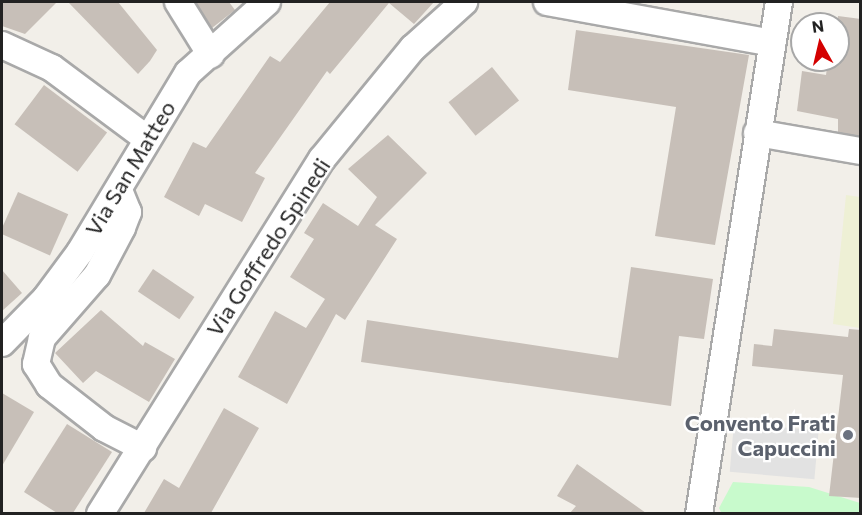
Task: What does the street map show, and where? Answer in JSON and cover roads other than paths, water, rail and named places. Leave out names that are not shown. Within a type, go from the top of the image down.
[{"type":"street","points":[[178,2],[212,55]]},
{"type":"street","name":"Via San Matteo","points":[[2,343],[61,279],[119,190],[146,138],[188,73],[212,55],[267,2]]},
{"type":"street","name":"Via Goffredo Spinedi","points":[[100,513],[322,159],[413,48],[464,2]]},
{"type":"street","points":[[547,2],[772,43]]},
{"type":"street","points":[[693,510],[779,2]]},
{"type":"street","points":[[2,45],[52,68],[146,138]]},
{"type":"street","points":[[757,133],[861,151]]},
{"type":"street","points":[[119,190],[128,212],[122,228],[97,275],[42,338],[36,364],[49,386],[104,428],[142,448]]},
{"type":"place","name":"Convento Frati Capuccini","points":[[848,435]]}]
